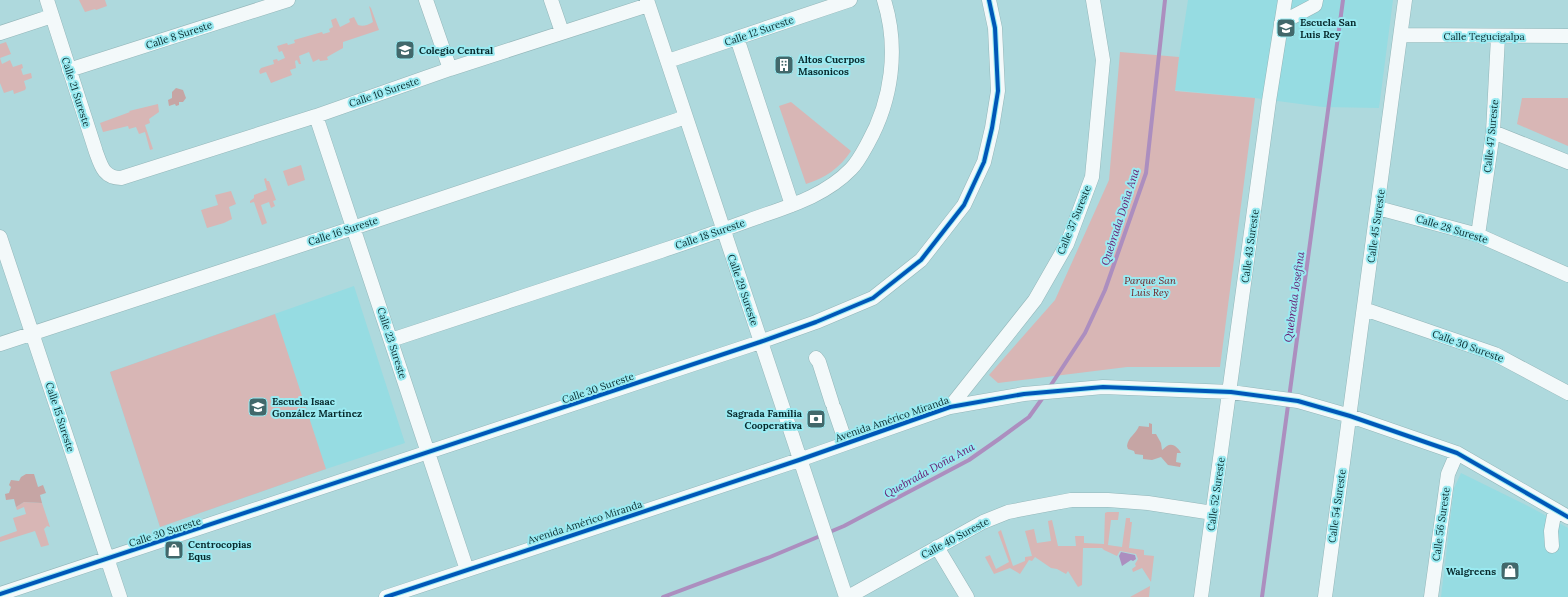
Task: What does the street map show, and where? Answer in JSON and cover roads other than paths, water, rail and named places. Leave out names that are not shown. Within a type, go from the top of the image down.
[{"type":"street","name":"Calle 21 Sureste","points":[[47,0],[100,164],[109,176],[115,178]]},
{"type":"street","name":"Calle 8 Sureste","points":[[69,70],[288,0]]},
{"type":"street","points":[[426,0],[450,69]]},
{"type":"street","points":[[551,0],[562,32]]},
{"type":"street","name":"Calle 12 Sureste","points":[[668,61],[850,0]]},
{"type":"street","name":"Calle 18 Sureste","points":[[391,340],[723,231],[818,194],[841,179],[853,168],[873,134],[890,81],[892,64],[889,24],[884,0]]},
{"type":"street","name":"Calle 30 Sureste","points":[[0,594],[760,342],[816,322],[874,298],[921,260],[964,205],[984,162],[992,128],[998,91],[996,28],[989,0]]},
{"type":"street","name":"Calle 37 Sureste","points":[[950,407],[1036,300],[1067,244],[1092,177],[1102,60],[1093,0]]},
{"type":"street","name":"Calle 43 Sureste","points":[[1230,392],[1269,100],[1285,0]]},
{"type":"street","points":[[1281,23],[1315,5],[1316,0]]},
{"type":"street","name":"Calle 45 Sureste","points":[[1350,416],[1405,0]]},
{"type":"street","name":"Calle 10 Sureste","points":[[115,178],[128,176],[316,116],[648,2]]},
{"type":"street","name":"Calle 29 Sureste","points":[[648,2],[799,460],[847,597]]},
{"type":"street","points":[[0,33],[52,16]]},
{"type":"street","name":"Calle Tegucigalpa","points":[[1401,36],[1568,36]]},
{"type":"street","name":"Calle 47 Sureste","points":[[1478,235],[1493,132],[1498,36]]},
{"type":"street","points":[[737,38],[792,205]]},
{"type":"street","name":"Calle 23 Sureste","points":[[316,116],[467,570]]},
{"type":"street","name":"Calle 16 Sureste","points":[[0,344],[686,117]]},
{"type":"street","points":[[1493,132],[1568,162]]},
{"type":"street","name":"Calle 28 Sureste","points":[[1378,208],[1478,235],[1568,275]]},
{"type":"street","name":"Calle 15 Sureste","points":[[0,237],[120,597]]},
{"type":"street","name":"Calle 30 Sureste","points":[[1364,309],[1495,354],[1568,392]]},
{"type":"street","points":[[816,358],[819,362],[846,443]]},
{"type":"street","name":"Avenida Américo Miranda","points":[[386,597],[799,460],[950,407],[1024,394],[1103,387],[1230,392],[1298,401],[1350,416],[1457,453],[1562,514]]},
{"type":"street","name":"Calle 52 Sureste","points":[[1201,597],[1230,392]]},
{"type":"street","name":"Calle 54 Sureste","points":[[1325,597],[1350,416]]},
{"type":"street","name":"Calle 56 Sureste","points":[[1431,597],[1448,474],[1457,453]]},
{"type":"street","name":"Calle 40 Sureste","points":[[847,597],[983,522],[1008,512],[1071,500],[1108,500],[1148,503],[1213,513]]},
{"type":"street","points":[[1552,546],[1551,531],[1562,514]]},
{"type":"street","points":[[937,548],[967,597]]},
{"type":"waterway","name":"Quebrada Doña Ana","points":[[1049,388],[1085,333],[1105,290],[1146,173],[1165,0]]},
{"type":"waterway","name":"Quebrada Josefina","points":[[1262,597],[1343,0]]},
{"type":"waterway","name":"Quebrada Doña Ana","points":[[663,597],[770,557],[844,526],[969,460],[1029,417],[1044,396]]},
{"type":"place","name":"Escuela San Luis Rey","points":[[1286,28]]},
{"type":"place","name":"Colegio Central","points":[[405,50]]},
{"type":"place","name":"Altos Cuerpos Masonicos","points":[[784,65]]},
{"type":"place","name":"Escuela Isaac González Martínez","points":[[258,407]]},
{"type":"place","name":"Sagrada Familia Cooperativa","points":[[816,419]]},
{"type":"place","name":"Centrocopias Equs","points":[[174,550]]},
{"type":"place","name":"Walgreens","points":[[1510,571]]},
{"type":"park label","name":"Parque San Luis Rey","points":[[1150,286]]}]
